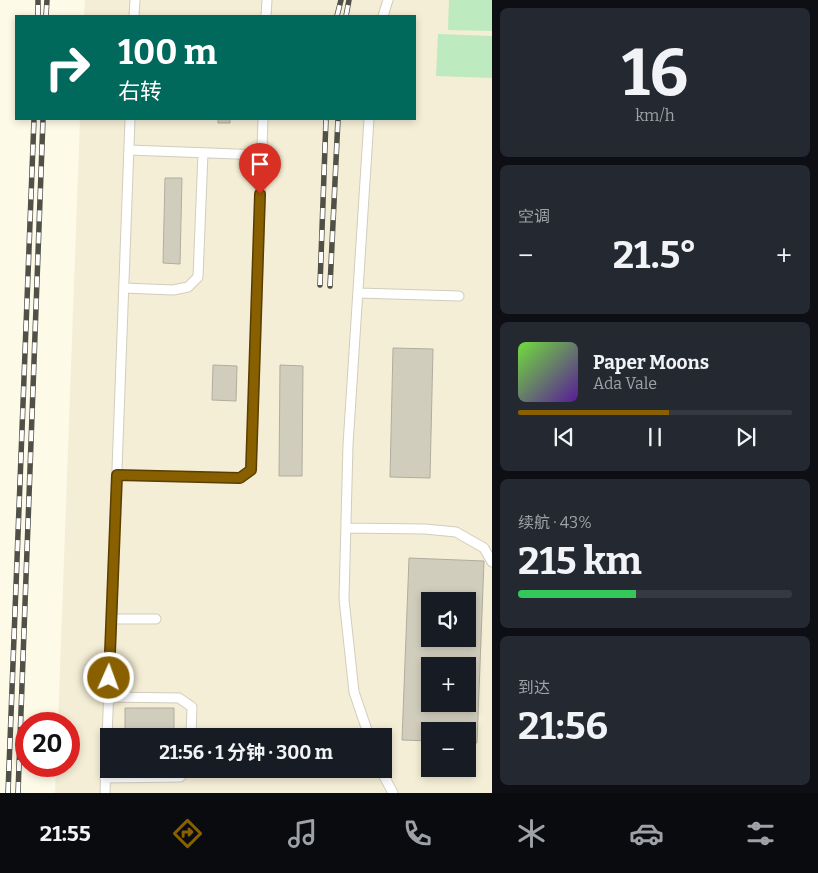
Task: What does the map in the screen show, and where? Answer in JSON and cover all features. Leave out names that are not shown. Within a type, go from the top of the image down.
[{"type":"lane","points":[[134,15],[135,0]]},
{"type":"lane","points":[[266,15],[267,0]]},
{"type":"lane","points":[[383,15],[388,0]]},
{"type":"lane","points":[[107,728],[130,120]]},
{"type":"lane","points":[[117,475],[240,478],[251,470],[263,120]]},
{"type":"lane","points":[[366,728],[354,692],[344,599],[348,445],[369,120]]},
{"type":"lane","points":[[129,150],[261,155]]},
{"type":"lane","points":[[124,288],[173,290],[188,287],[198,277],[203,153]]},
{"type":"lane","points":[[358,293],[458,296]]},
{"type":"lane","points":[[346,528],[426,529],[456,532],[484,548],[492,562]]},
{"type":"lane","points":[[111,619],[156,619]]},
{"type":"lane","points":[[108,697],[179,698],[192,707],[191,728]]},
{"type":"lane","points":[[105,778],[105,793]]},
{"type":"lane","points":[[385,778],[394,793]]},
{"type":"shaded area","points":[[85,0],[492,0],[492,793],[55,793],[56,777],[80,777],[80,712],[58,712],[80,120],[416,120],[416,15],[84,15]]},
{"type":"green space","points":[[449,0],[492,0],[492,31],[448,30]]},
{"type":"green space","points":[[438,34],[492,36],[492,78],[436,76]]},
{"type":"building","points":[[218,120],[230,120],[230,123],[218,123]]},
{"type":"building","points":[[165,178],[182,178],[180,264],[163,263]]},
{"type":"building","points":[[393,348],[433,349],[430,478],[390,477]]},
{"type":"building","points":[[213,365],[237,366],[236,401],[212,400]]},
{"type":"building","points":[[280,365],[303,366],[302,476],[279,476]]},
{"type":"building","points":[[409,558],[484,561],[477,743],[476,722],[421,722],[421,741],[402,740]]},
{"type":"building","points":[[125,708],[174,708],[174,728],[125,728]]},
{"type":"railway","points":[[38,0],[38,15]]},
{"type":"railway","points":[[46,15],[47,0]]},
{"type":"railway","points":[[337,15],[341,0]]},
{"type":"railway","points":[[346,15],[349,0]]},
{"type":"railway","points":[[8,793],[34,120]]},
{"type":"railway","points":[[18,793],[43,120]]},
{"type":"railway","points":[[320,285],[326,120]]},
{"type":"railway","points":[[330,286],[338,120]]},
{"type":"route","points":[[109,678],[117,475],[240,478],[251,470],[260,194]]}]
